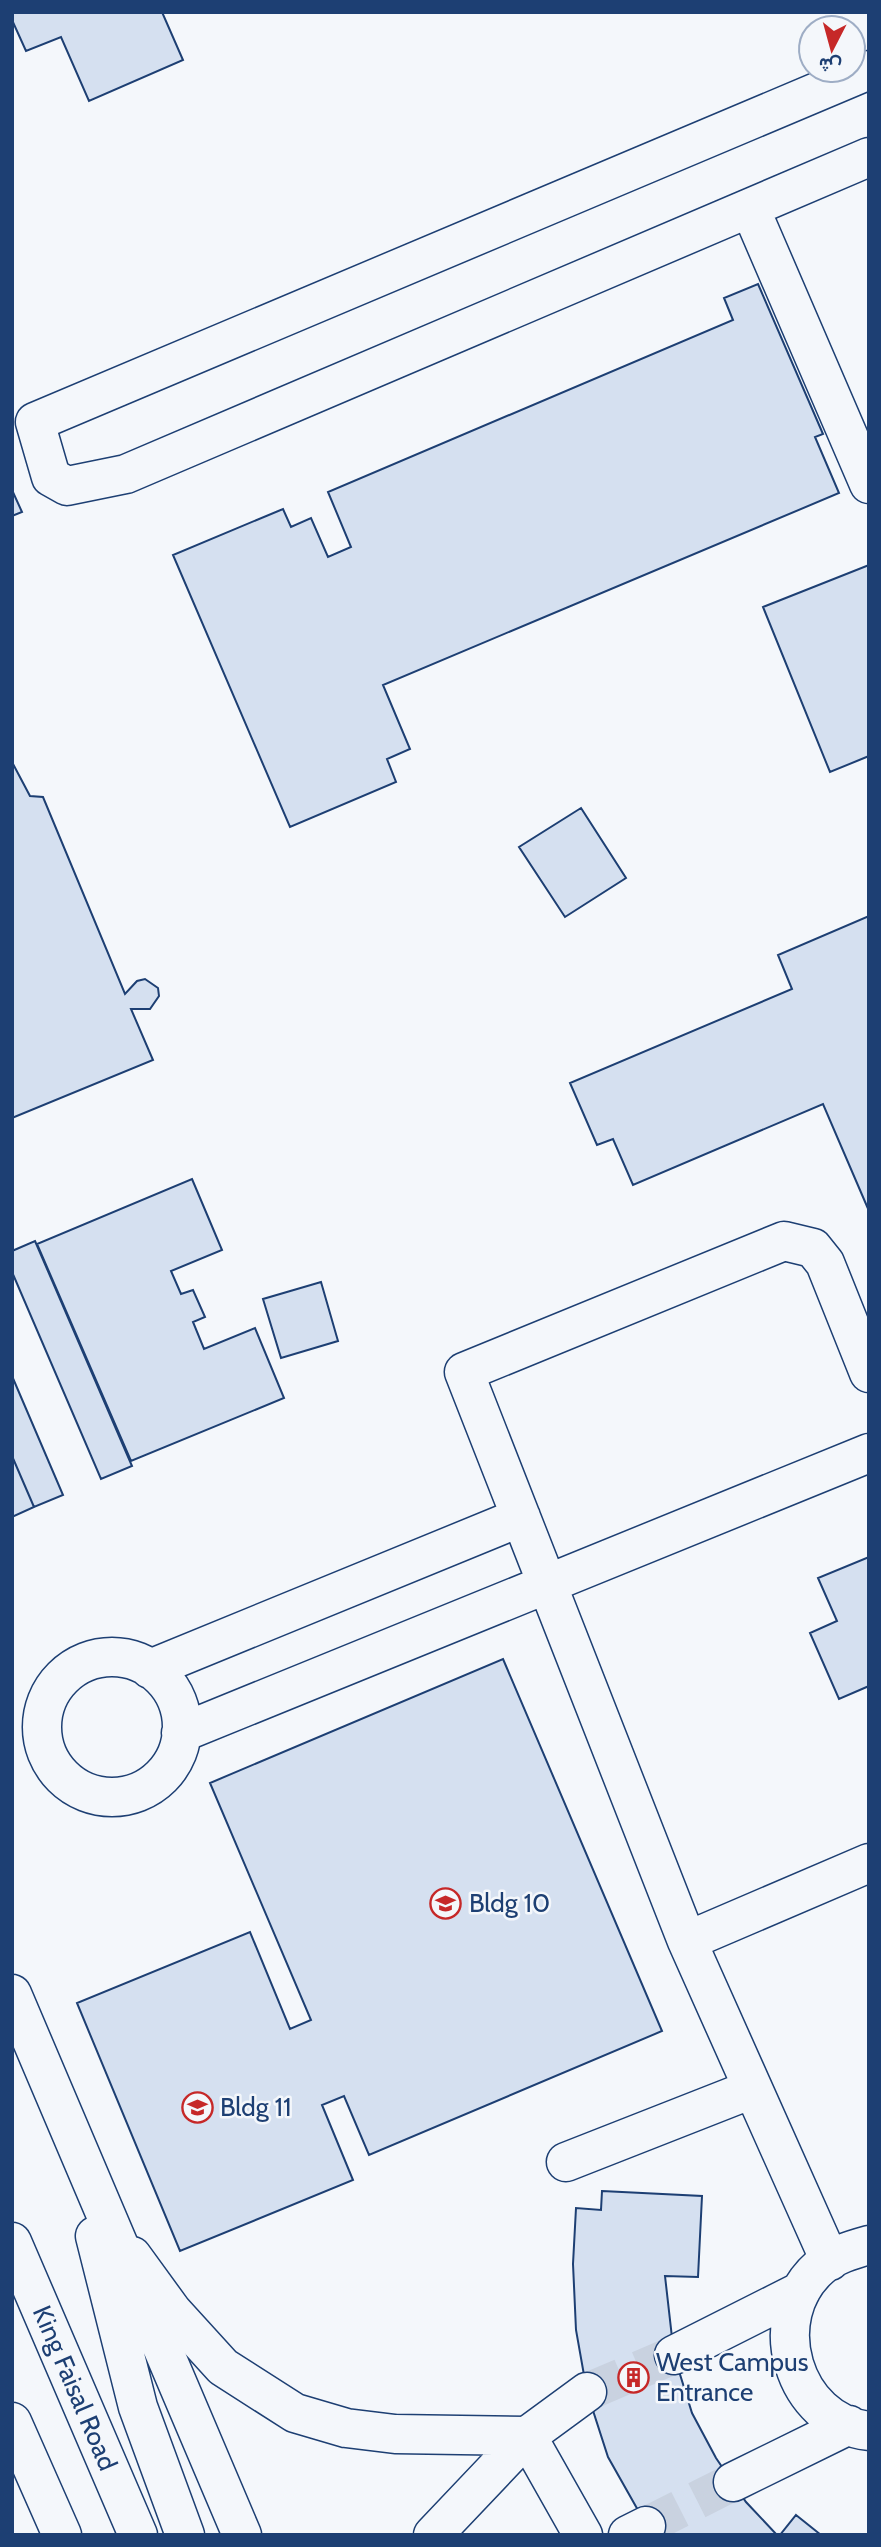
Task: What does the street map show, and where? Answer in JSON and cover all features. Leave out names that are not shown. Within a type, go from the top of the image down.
[{"type":"main road","points":[[869,70],[35,422],[51,477],[67,486],[126,474],[869,157]]},
{"type":"main road","points":[[750,208],[869,484]]},
{"type":"main road","points":[[830,2261],[687,1941],[464,1371],[784,1241],[813,1248],[825,1263],[869,1373]]},
{"type":"main road","points":[[181,1732],[869,1453]]},
{"type":"main road","points":[[150,1669],[521,1517]]},
{"type":"main road","points":[[92,1659],[132,1659],[150,1669],[165,1681],[176,1698],[181,1717],[176,1756],[165,1773],[149,1786],[131,1794],[111,1797],[91,1794],[73,1785],[58,1772],[47,1755],[41,1736],[47,1697],[59,1681],[74,1668],[92,1659]]},
{"type":"main road","points":[[687,1941],[869,1863]]},
{"type":"main road","points":[[12,1994],[242,2535]]},
{"type":"main road","points":[[566,2162],[752,2089]]},
{"type":"main road","points":[[64,2115],[138,2407],[185,2535]]},
{"type":"main road","points":[[112,2228],[172,2311],[223,2367],[295,2413],[346,2428],[395,2434],[527,2436]]},
{"type":"main road","name":"King Faisal Road","points":[[12,2242],[138,2535]]},
{"type":"main road","points":[[863,2433],[836,2421],[813,2402],[797,2377],[789,2348],[790,2329],[801,2291],[819,2268],[845,2252],[869,2245]]},
{"type":"main road","points":[[674,2355],[801,2291]]},
{"type":"main road","points":[[433,2535],[527,2436],[587,2392]]},
{"type":"main road","points":[[12,2422],[62,2535]]},
{"type":"main road","points":[[733,2482],[863,2433]]},
{"type":"main road","points":[[527,2436],[583,2535]]},
{"type":"building","points":[[12,12],[162,12],[183,60],[89,101],[61,37],[26,51],[12,20]]},
{"type":"building","points":[[758,284],[823,434],[815,437],[839,493],[383,685],[410,749],[387,759],[396,782],[290,827],[173,555],[283,509],[291,527],[311,518],[328,557],[351,547],[328,492],[733,320],[724,298]]},
{"type":"building","points":[[12,490],[22,512],[12,516]]},
{"type":"building","points":[[869,565],[869,756],[830,772],[763,607]]},
{"type":"building","points":[[12,762],[30,796],[43,797],[125,994],[137,981],[145,979],[158,988],[159,996],[150,1009],[131,1009],[153,1060],[12,1118]]},
{"type":"building","points":[[581,808],[626,878],[565,917],[519,847]]},
{"type":"building","points":[[869,916],[869,1211],[823,1104],[633,1185],[613,1139],[597,1145],[570,1083],[792,989],[778,955]]},
{"type":"building","points":[[192,1179],[222,1250],[171,1271],[181,1294],[193,1290],[205,1317],[193,1322],[204,1349],[255,1328],[284,1398],[131,1461],[37,1244]]},
{"type":"building","points":[[35,1241],[132,1466],[101,1479],[12,1272],[12,1251]]},
{"type":"building","points":[[321,1282],[338,1341],[281,1358],[263,1299]]},
{"type":"building","points":[[12,1376],[63,1495],[34,1507],[12,1456]]},
{"type":"building","points":[[12,1456],[34,1507],[12,1517]]},
{"type":"building","points":[[869,1557],[869,1686],[839,1699],[810,1633],[837,1621],[818,1578]]},
{"type":"building","points":[[503,1659],[662,2031],[369,2155],[344,2096],[322,2105],[353,2180],[180,2251],[77,2003],[250,1932],[290,2029],[311,2020],[210,1783]]},
{"type":"building","name":"West Campus Entrance","points":[[602,2191],[702,2196],[698,2277],[665,2276],[674,2355],[692,2413],[716,2458],[746,2502],[777,2535],[652,2535],[608,2457],[587,2392],[576,2330],[573,2264],[576,2208],[601,2210]]},
{"type":"building","points":[[796,2515],[821,2535],[780,2535]]},
{"type":"tunnel","points":[[587,2392],[674,2355]]},
{"type":"tunnel","points":[[646,2526],[733,2482]]},
{"type":"place","name":"Bldg 10","points":[[446,1903]]},
{"type":"place","name":"Bldg 11","points":[[197,2107]]},
{"type":"place","name":"West Campus Entrance","points":[[633,2377]]}]
